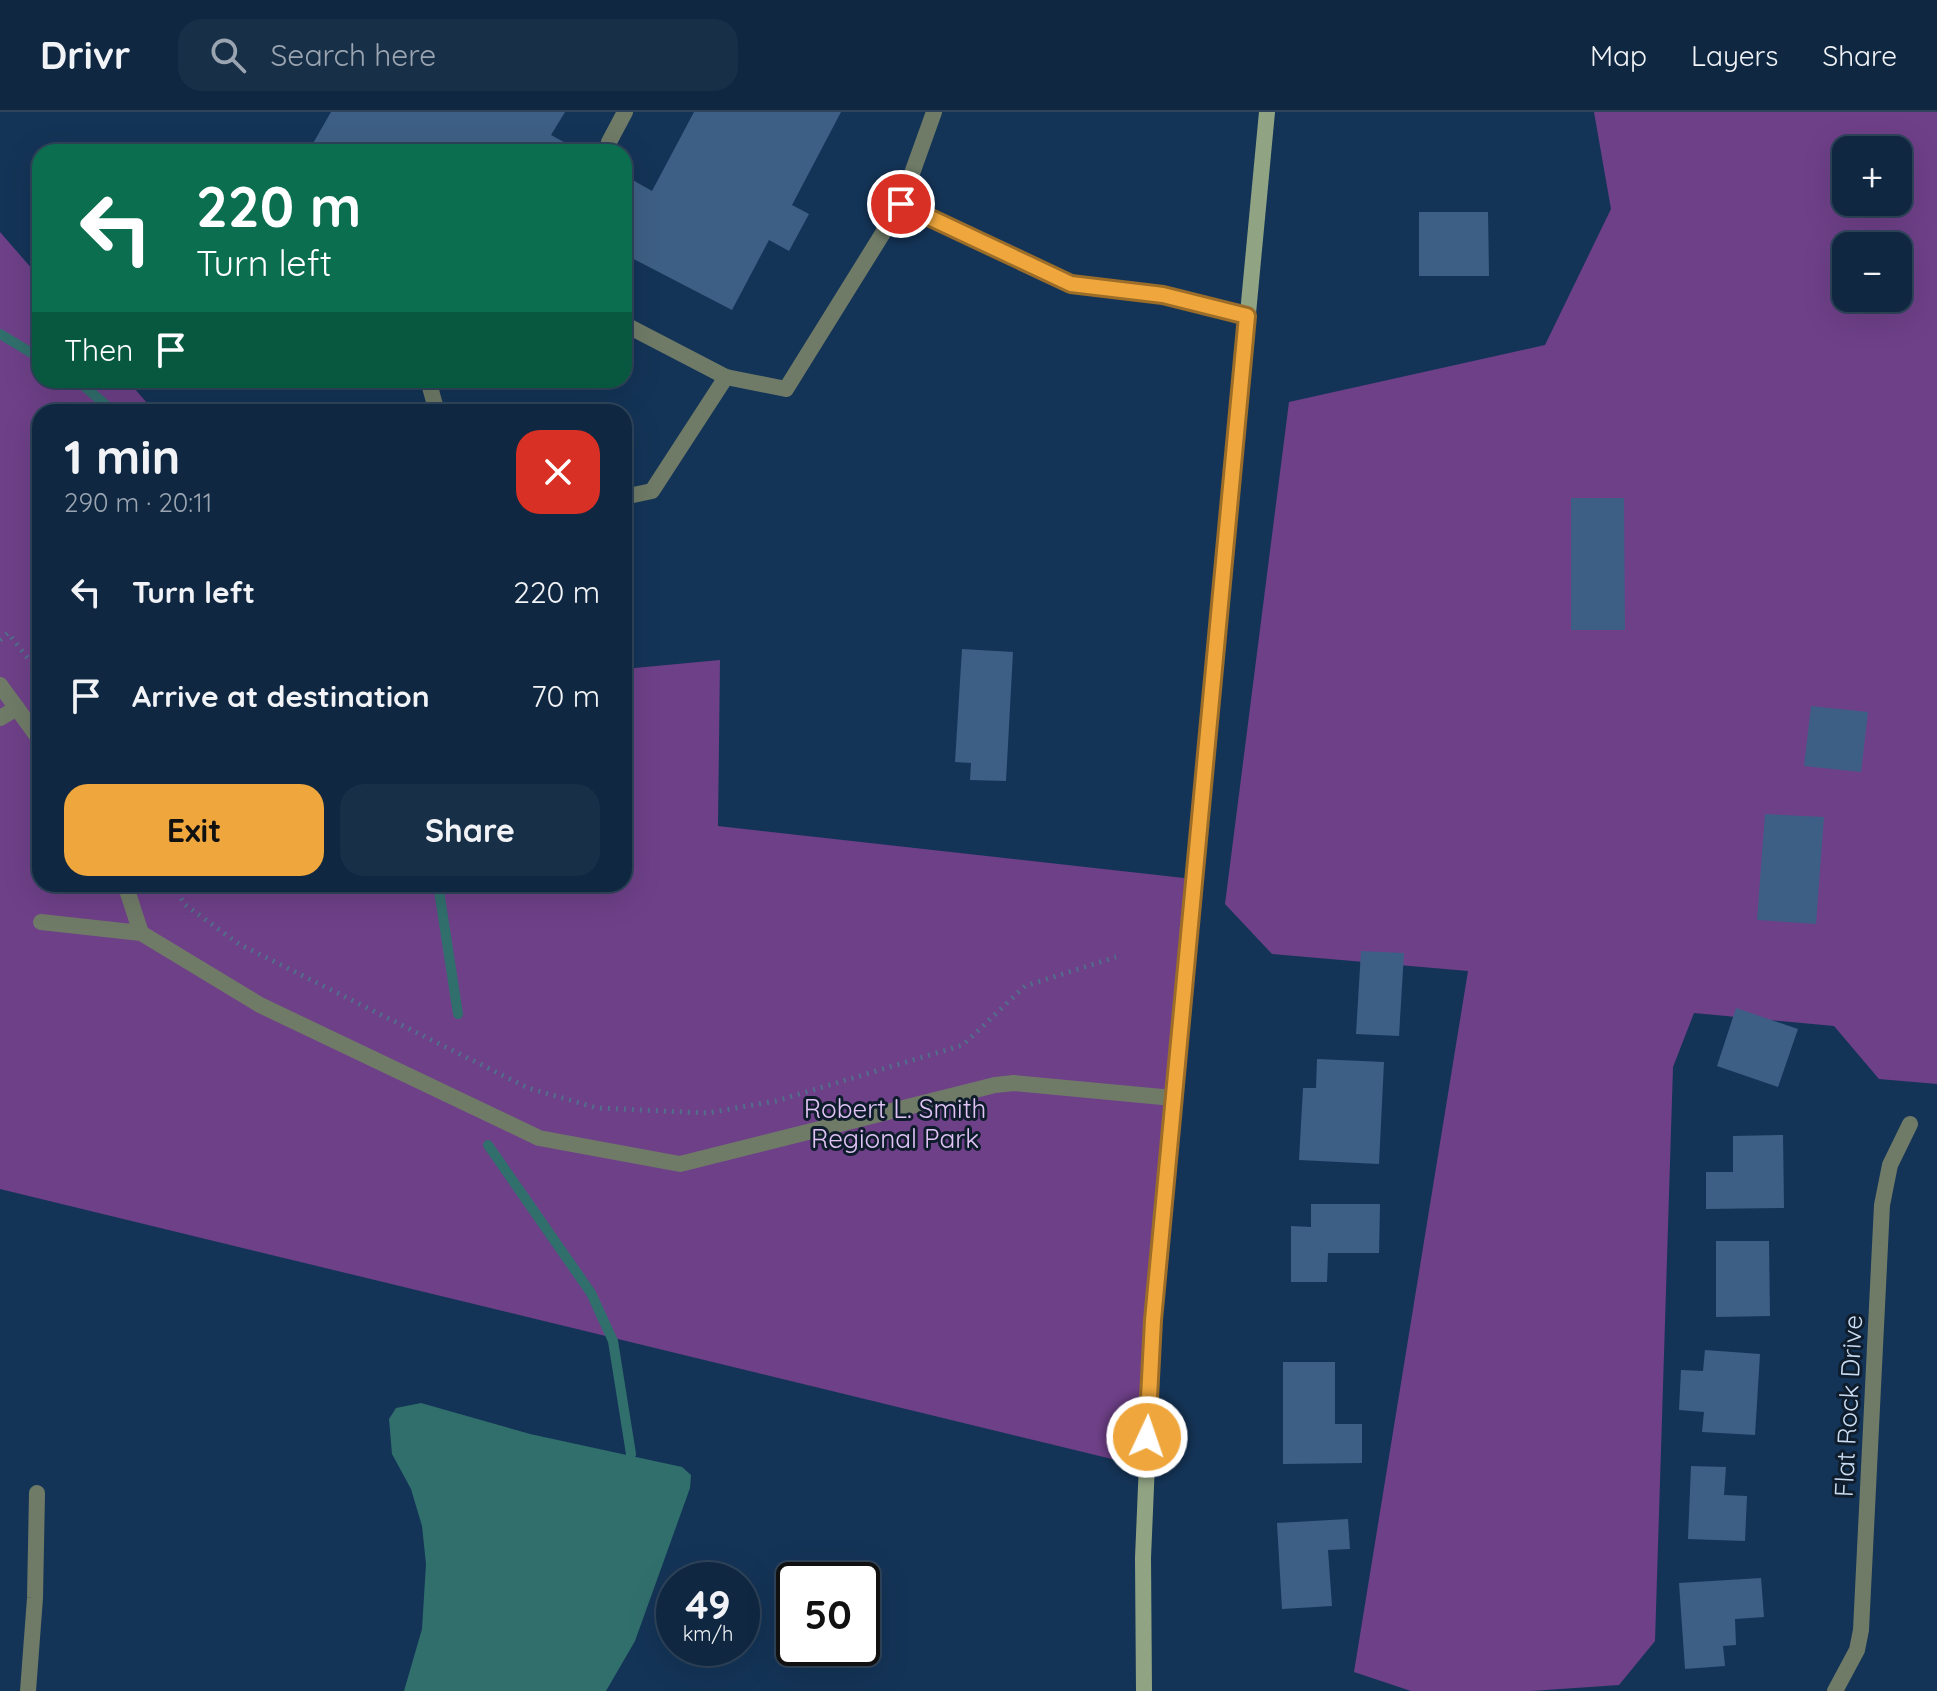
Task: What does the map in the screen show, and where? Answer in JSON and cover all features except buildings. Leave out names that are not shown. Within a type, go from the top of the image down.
[{"type":"main road","points":[[1144,1691],[1145,1467],[1153,1320],[1267,112]]},
{"type":"street","points":[[609,142],[625,112]]},
{"type":"street","points":[[632,328],[726,377],[786,389],[901,204],[934,112]]},
{"type":"street","points":[[901,204],[1071,284],[1163,295],[1247,316]]},
{"type":"street","points":[[632,495],[652,491],[726,377]]},
{"type":"street","points":[[0,685],[32,729]]},
{"type":"street","points":[[0,718],[17,708]]},
{"type":"street","points":[[128,892],[141,933]]},
{"type":"street","points":[[41,922],[141,933],[260,1005],[539,1138],[680,1164],[995,1085],[1028,1084],[1173,1098]]},
{"type":"street","name":"Flat Rock Drive","points":[[1835,1691],[1857,1650],[1861,1630],[1882,1205],[1890,1165],[1910,1124]]},
{"type":"street","points":[[28,1691],[35,1598],[37,1493]]},
{"type":"path","points":[[0,640],[8,633],[32,664]]},
{"type":"path","points":[[178,892],[184,904],[239,944],[528,1088],[597,1108],[707,1113],[791,1097],[963,1045],[1025,986],[1116,957]]},
{"type":"green space","points":[[1594,112],[1937,112],[1937,1084],[1879,1079],[1834,1026],[1694,1013],[1673,1067],[1655,1641],[1619,1685],[1531,1691],[1411,1691],[1354,1672],[1468,971],[1272,954],[1225,904],[1289,402],[1545,345],[1611,209]]},
{"type":"green space","name":"Robert L. Smith Regional Park","points":[[0,232],[32,269],[32,388],[134,388],[148,404],[32,404],[32,892],[632,892],[632,668],[720,660],[718,826],[1193,879],[1145,1467],[0,1189]]},
{"type":"shaded area","points":[[421,1403],[530,1434],[682,1467],[691,1475],[690,1488],[663,1562],[656,1562],[656,1583],[635,1641],[606,1691],[404,1691],[422,1629],[426,1564],[422,1526],[411,1489],[392,1454],[389,1419],[396,1408]]},
{"type":"waterway","points":[[0,334],[32,353]]},
{"type":"waterway","points":[[86,388],[105,404]]},
{"type":"waterway","points":[[439,892],[458,1014]]},
{"type":"waterway","points":[[488,1145],[591,1293],[613,1341],[631,1454]]},
{"type":"route","points":[[901,204],[1071,284],[1163,295],[1247,316],[1153,1320],[1147,1437]]}]
